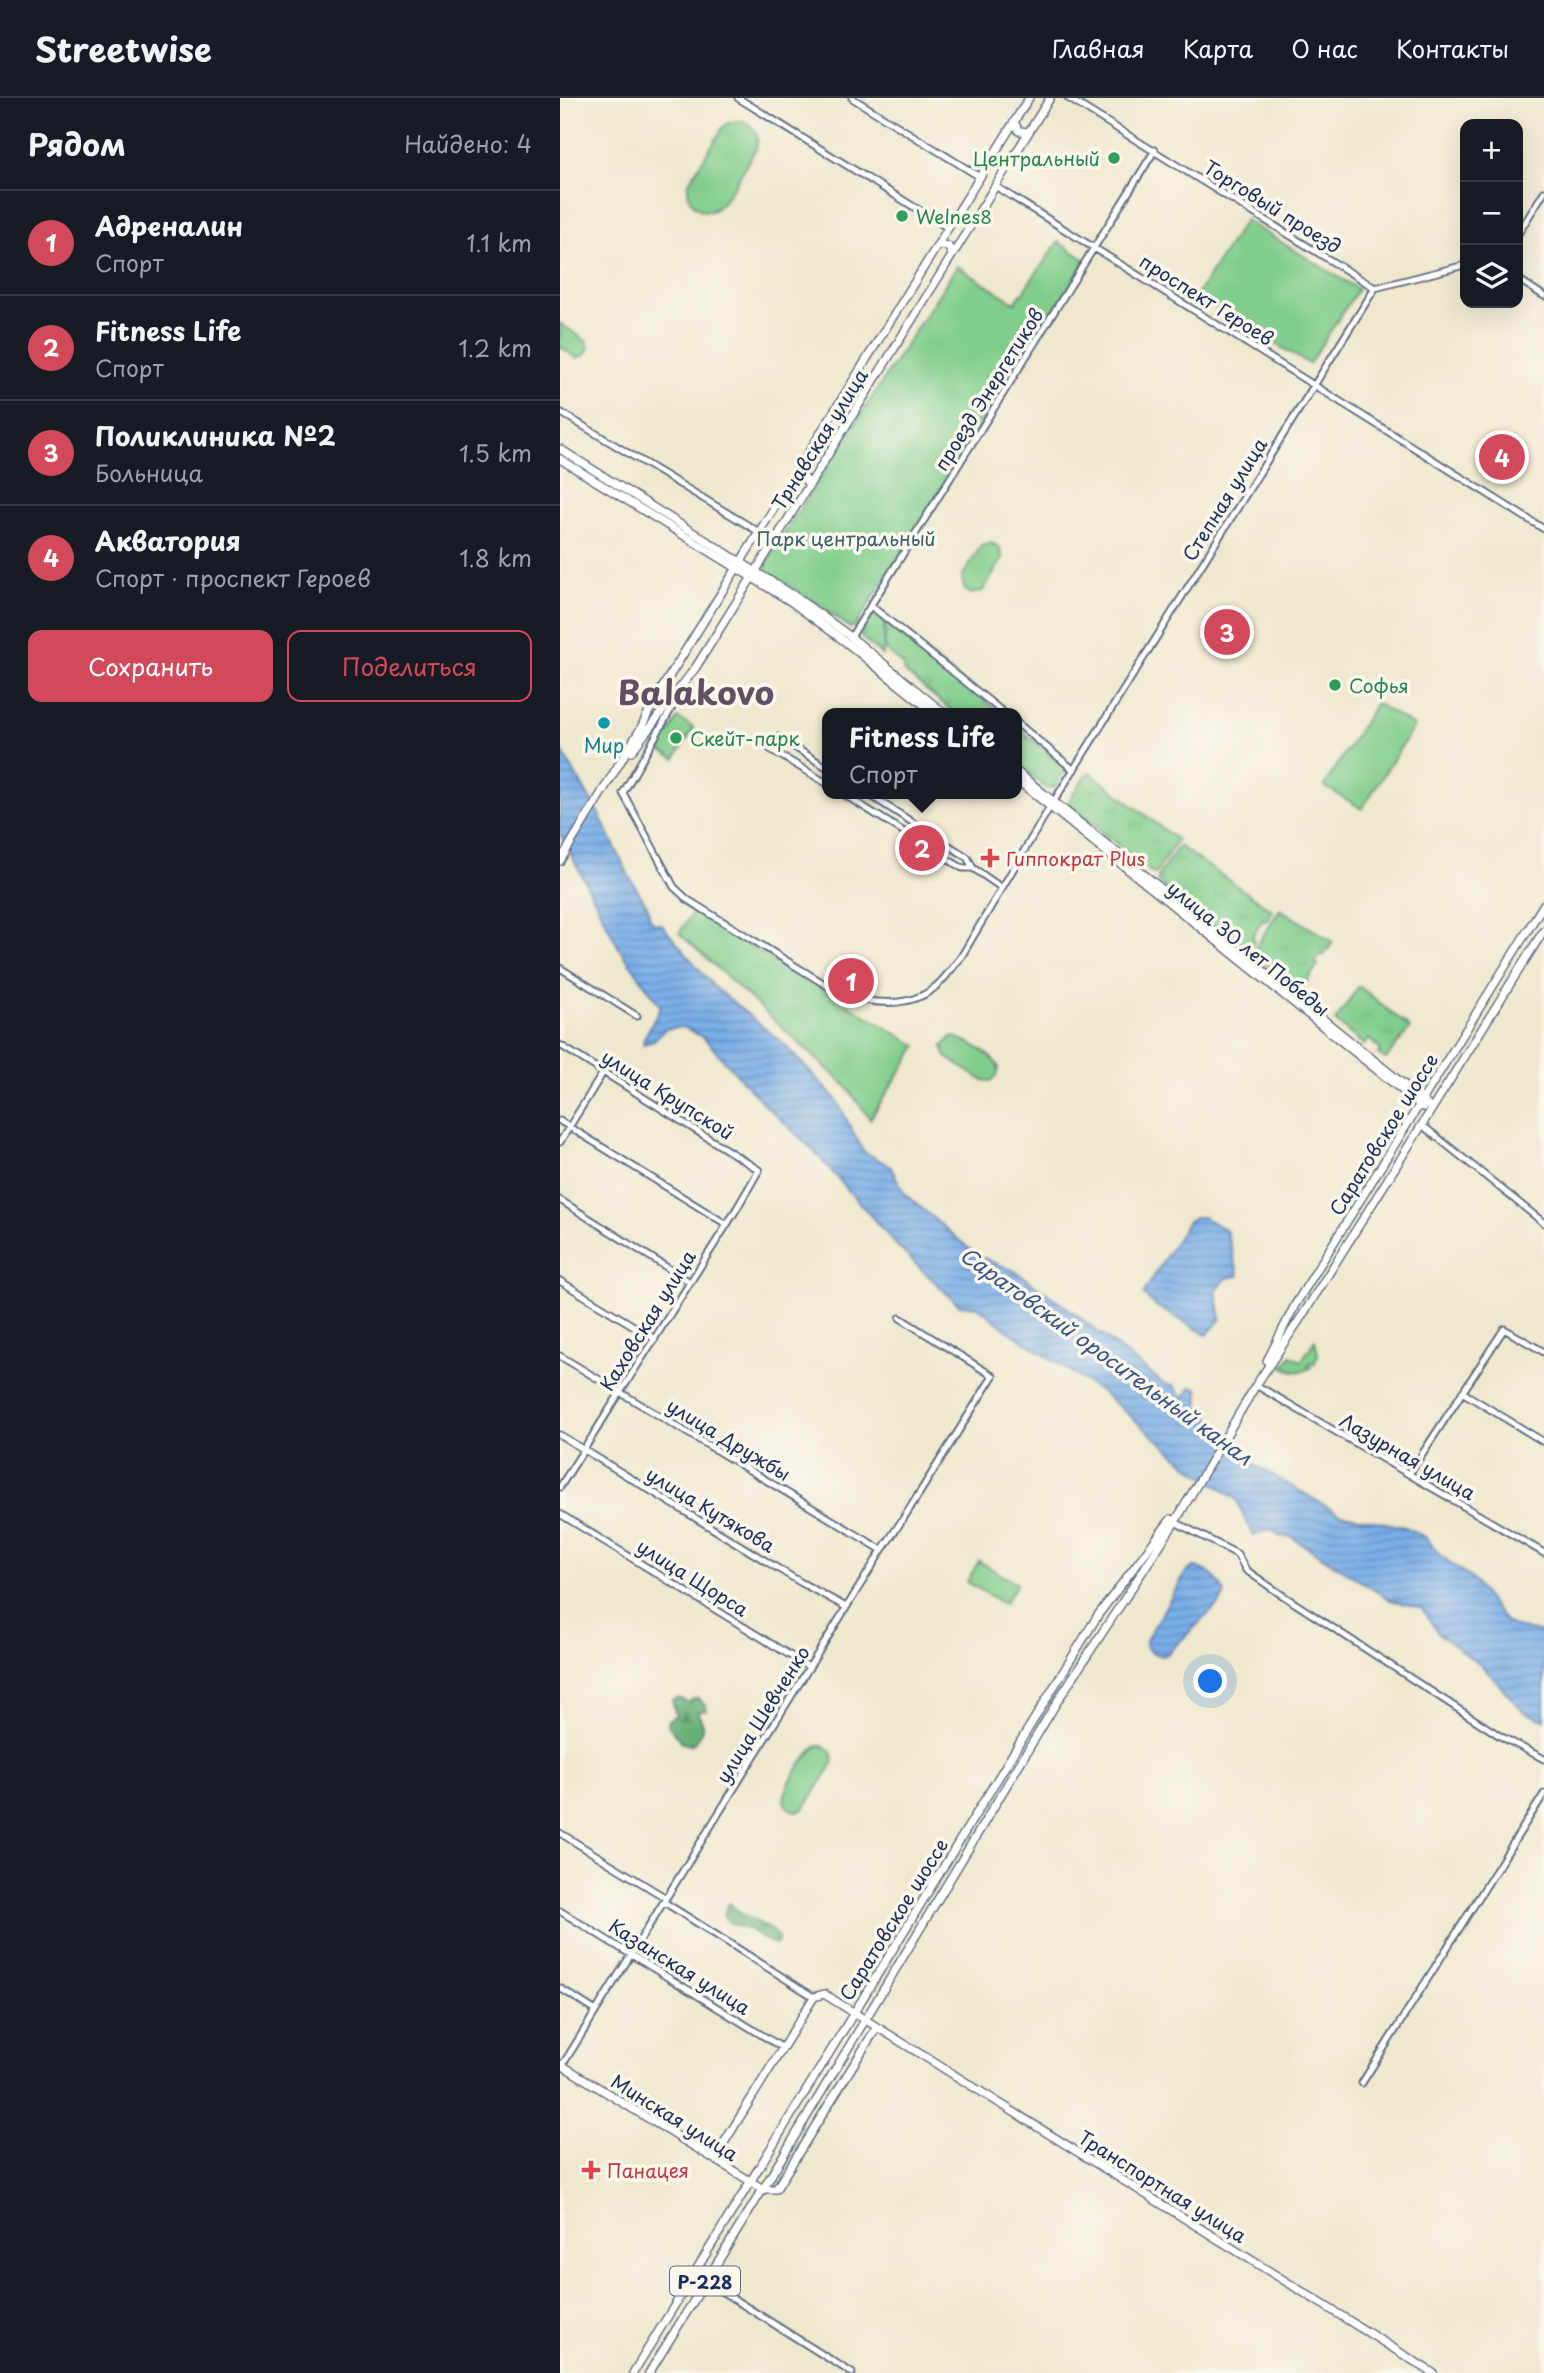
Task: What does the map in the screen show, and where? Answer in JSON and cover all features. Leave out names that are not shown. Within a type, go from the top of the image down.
[{"type":"main road","name":"Трнавская улица","points":[[608,783],[654,701],[1029,98]]},
{"type":"main road","name":"Трнавская улица","points":[[608,783],[685,684],[1050,98]]},
{"type":"main road","points":[[1014,122],[1019,131],[1029,132]]},
{"type":"main road","name":"проспект Героев","points":[[980,177],[995,187]]},
{"type":"main road","points":[[938,245],[948,246],[952,255]]},
{"type":"main road","points":[[560,446],[739,566]]},
{"type":"main road","points":[[560,459],[754,575],[849,640],[937,708]]},
{"type":"main road","points":[[795,474],[804,477],[809,486]]},
{"type":"main road","points":[[777,503],[780,513],[792,514]]},
{"type":"main road","points":[[849,640],[928,708]]},
{"type":"main road","points":[[654,701],[666,709]]},
{"type":"main road","points":[[1022,777],[1052,804],[1431,1110]]},
{"type":"main road","points":[[562,858],[608,783]]},
{"type":"main road","points":[[1022,783],[1052,804]]},
{"type":"main road","name":"Саратовское шоссе","points":[[1278,1346],[1294,1305],[1544,904]]},
{"type":"main road","name":"Саратовское шоссе","points":[[649,2373],[1060,1697],[1175,1522],[1278,1346],[1422,1125],[1544,930]]},
{"type":"main road","points":[[1522,941],[1533,947]]},
{"type":"main road","name":"Саратовское шоссе","points":[[633,2373],[1094,1623],[1193,1491]]},
{"type":"main road","points":[[1121,1584],[1128,1587],[1127,1594]]},
{"type":"main road","name":"Транспортная улица","points":[[814,1997],[829,1996],[1433,2373]]},
{"type":"main road","points":[[714,2160],[814,1997]]},
{"type":"main road","points":[[763,2189],[776,2189],[877,2027]]},
{"type":"main road","name":"Минская улица","points":[[561,2066],[763,2189]]},
{"type":"street","points":[[737,98],[948,228]]},
{"type":"street","name":"проспект Героев","points":[[852,98],[980,177]]},
{"type":"street","name":"Торговый проезд","points":[[1068,98],[1375,288]]},
{"type":"street","name":"проезд Энергетиков","points":[[849,640],[1155,150]]},
{"type":"street","name":"проспект Героев","points":[[995,187],[1544,528]]},
{"type":"street","points":[[1523,226],[1544,192]]},
{"type":"street","points":[[1375,288],[1460,266]]},
{"type":"street","points":[[1523,282],[1544,296]]},
{"type":"street","name":"Степная улица","points":[[655,738],[623,793],[674,887],[688,900],[839,993],[880,1003],[922,996],[943,979],[961,957],[1073,770],[1375,288]]},
{"type":"street","points":[[560,412],[759,532]]},
{"type":"street","points":[[871,606],[998,708]]},
{"type":"street","points":[[655,738],[685,684]]},
{"type":"street","points":[[1022,727],[1073,770]]},
{"type":"street","points":[[646,732],[653,732],[655,738]]},
{"type":"street","points":[[778,737],[822,764]]},
{"type":"street","points":[[771,749],[822,780]]},
{"type":"street","points":[[851,799],[962,868],[973,868]]},
{"type":"street","points":[[876,799],[967,857],[973,868],[1002,888]]},
{"type":"street","points":[[560,968],[637,1016]]},
{"type":"street","name":"улица Крупской","points":[[560,1045],[759,1170]]},
{"type":"street","points":[[560,1142],[604,1071]]},
{"type":"street","points":[[560,1121],[726,1224]]},
{"type":"street","points":[[1422,1125],[1544,1223]]},
{"type":"street","name":"Каховская улица","points":[[560,1487],[759,1170]]},
{"type":"street","points":[[560,1200],[690,1282]]},
{"type":"street","points":[[560,1281],[655,1339]]},
{"type":"street","name":"улица Шевченко","points":[[561,2066],[993,1376],[900,1318]]},
{"type":"street","points":[[1409,1474],[1504,1329],[1544,1352]]},
{"type":"street","name":"улица Дружбы","points":[[560,1356],[882,1550]]},
{"type":"street","name":"Лазурная улица","points":[[1256,1385],[1544,1553]]},
{"type":"street","points":[[1462,1392],[1544,1442]]},
{"type":"street","name":"улица Кутякова","points":[[560,1435],[800,1582],[846,1607]]},
{"type":"street","name":"улица Щорса","points":[[560,1514],[809,1667]]},
{"type":"street","points":[[1175,1522],[1237,1554],[1246,1570],[1279,1594],[1500,1736],[1544,1759]]},
{"type":"street","points":[[1362,2083],[1544,1794]]},
{"type":"street","points":[[560,1833],[814,1997]]},
{"type":"street","name":"Казанская улица","points":[[560,1911],[783,2048]]},
{"type":"street","points":[[560,1988],[596,2011]]},
{"type":"street","points":[[705,2281],[852,2373]]},
{"type":"green space","points":[[742,121],[755,132],[756,149],[720,205],[714,210],[702,210],[696,207],[689,196],[689,182],[724,126],[730,122]]},
{"type":"green space","points":[[1245,220],[1358,289],[1309,364],[1196,296]]},
{"type":"green space","name":"Парк центральный","points":[[1058,242],[1086,260],[856,625],[850,628],[767,572],[765,563],[957,266],[1015,303]]},
{"type":"green space","points":[[560,323],[587,342],[589,348],[584,356],[577,358],[560,347]]},
{"type":"green space","points":[[991,543],[999,547],[1003,558],[983,591],[971,594],[964,589],[962,577],[981,546]]},
{"type":"green space","points":[[873,612],[884,619],[883,656],[861,637],[860,629]]},
{"type":"green space","points":[[886,620],[995,708],[949,708],[903,671],[903,665],[885,650]]},
{"type":"green space","points":[[1376,703],[1414,726],[1362,809],[1324,786]]},
{"type":"green space","name":"Скейт-парк","points":[[678,718],[694,728],[675,759],[658,749]]},
{"type":"green space","points":[[1022,730],[1067,768],[1055,787],[1047,789],[1022,768]]},
{"type":"green space","points":[[1090,772],[1177,840],[1156,873],[1067,804]]},
{"type":"green space","points":[[1179,846],[1273,911],[1266,921],[1263,919],[1252,937],[1255,940],[1249,949],[1244,952],[1158,882],[1158,876]]},
{"type":"green space","points":[[1280,909],[1333,942],[1324,955],[1321,954],[1315,963],[1318,965],[1299,992],[1252,953]]},
{"type":"green space","points":[[693,912],[917,1046],[870,1119],[846,1086],[679,933]]},
{"type":"green space","points":[[1359,986],[1410,1028],[1386,1059],[1378,1054],[1380,1049],[1369,1039],[1364,1045],[1335,1021]]},
{"type":"green space","points":[[952,1037],[971,1044],[991,1058],[999,1068],[997,1076],[991,1081],[982,1080],[946,1057],[943,1046]]},
{"type":"green space","points":[[1315,1340],[1318,1355],[1314,1364],[1311,1362],[1308,1365],[1311,1367],[1294,1371],[1283,1367],[1291,1355],[1301,1361]]},
{"type":"green space","points":[[979,1561],[1017,1584],[1004,1604],[967,1582]]},
{"type":"green space","points":[[680,1698],[689,1703],[698,1698],[707,1710],[697,1712],[702,1728],[698,1738],[690,1744],[683,1743],[668,1725],[668,1720],[676,1715],[672,1700]]},
{"type":"green space","points":[[818,1746],[831,1751],[834,1761],[804,1809],[792,1810],[784,1801],[785,1795],[802,1763]]},
{"type":"green space","points":[[728,1903],[771,1930],[778,1938],[777,1944],[728,1922],[724,1915]]},
{"type":"water","name":"Саратовский оросительный канал","points":[[560,748],[599,814],[629,876],[649,909],[653,923],[661,924],[713,986],[783,1043],[836,1099],[863,1151],[890,1166],[905,1194],[978,1256],[1015,1271],[1068,1308],[1164,1384],[1174,1386],[1182,1398],[1192,1387],[1198,1388],[1199,1407],[1257,1466],[1340,1514],[1405,1527],[1425,1537],[1440,1555],[1472,1579],[1505,1621],[1515,1627],[1544,1633],[1544,1720],[1524,1712],[1484,1668],[1439,1634],[1421,1608],[1390,1600],[1291,1537],[1279,1536],[1271,1529],[1253,1536],[1236,1499],[1190,1467],[1104,1394],[1007,1330],[978,1307],[959,1305],[900,1249],[810,1147],[763,1103],[704,1038],[684,1027],[665,1029],[653,1041],[643,1044],[661,1007],[619,948],[560,833]]},
{"type":"water","points":[[1203,1217],[1226,1230],[1239,1276],[1227,1278],[1216,1290],[1221,1319],[1207,1335],[1156,1306],[1143,1294],[1188,1221]]},
{"type":"water","points":[[1193,1567],[1212,1576],[1225,1593],[1220,1603],[1167,1654],[1162,1656],[1153,1653],[1145,1642],[1185,1574]]},
{"type":"place","name":"Центральный","points":[[1114,158]]},
{"type":"place","name":"Welnes8","points":[[902,216]]},
{"type":"place","name":"Акватория","points":[[1502,457]]},
{"type":"place","name":"Поликлиника №2","points":[[1227,632]]},
{"type":"place","name":"Софья","points":[[1335,685]]},
{"type":"place","name":"Мир","points":[[604,723]]},
{"type":"place","name":"Скейт-парк","points":[[676,738]]},
{"type":"place","name":"Fitness Life","points":[[922,848]]},
{"type":"place","name":"Гиппократ Plus","points":[[990,858]]},
{"type":"place","name":"Адреналин","points":[[851,981]]},
{"type":"place","name":"Панацея","points":[[591,2170]]},
{"type":"district","name":"Balakovo","points":[[696,691]]}]
